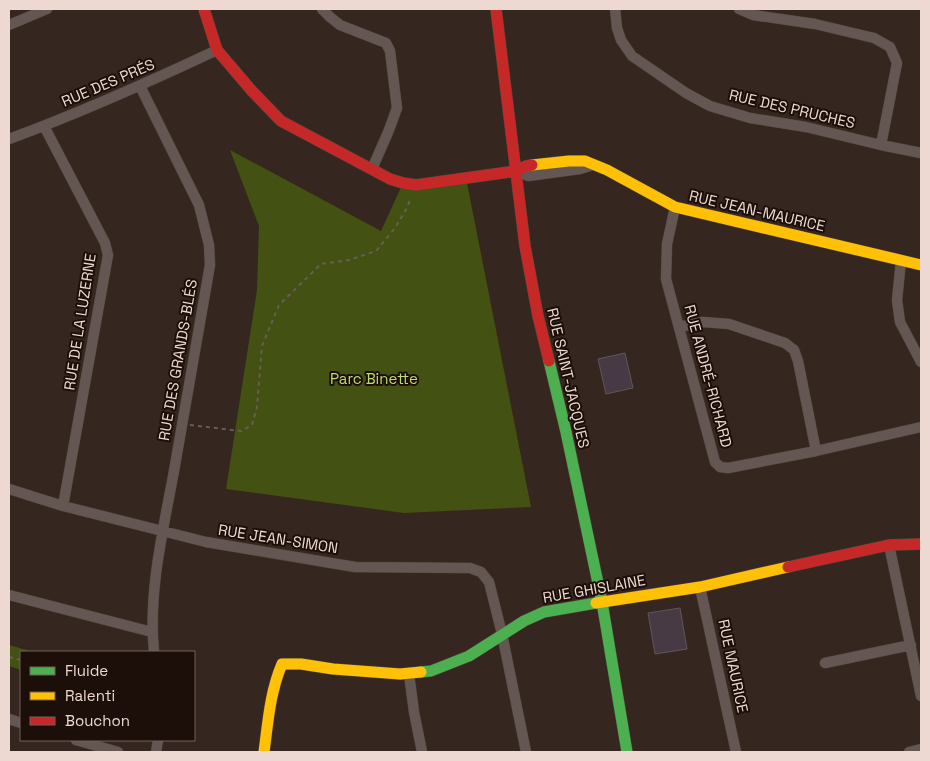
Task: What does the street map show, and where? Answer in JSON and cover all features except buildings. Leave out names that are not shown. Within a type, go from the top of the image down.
[{"type":"street","points":[[9,25],[47,9]]},
{"type":"street","name":"RUE JEAN-MAURICE","points":[[204,9],[217,50],[281,121],[396,181],[416,185],[516,171],[526,166],[585,161],[607,170],[675,207],[921,265]]},
{"type":"street","points":[[322,9],[340,25],[386,44],[390,50],[397,108],[372,168]]},
{"type":"street","name":"RUE SAINT-JACQUES","points":[[496,9],[525,246],[538,316],[566,432],[602,602],[627,752]]},
{"type":"street","name":"RUE DES PRUCHES","points":[[615,9],[617,28],[621,40],[632,56],[686,93],[710,106],[750,118],[806,127],[921,153]]},
{"type":"street","points":[[740,9],[753,15],[815,24],[874,38],[890,47],[897,63],[881,145]]},
{"type":"street","name":"RUE DES PRÉS","points":[[9,139],[140,86],[217,50]]},
{"type":"street","name":"RUE DES GRANDS-BLÉS","points":[[140,86],[198,204],[208,245],[210,265],[153,597],[152,632],[154,651]]},
{"type":"street","name":"RUE DE LA LUZERNE","points":[[44,126],[105,243],[108,255],[63,506]]},
{"type":"street","name":"RUE ANDRÉ-RICHARD","points":[[675,207],[667,244],[666,278],[715,462],[720,467],[728,468],[816,451],[921,427]]},
{"type":"street","points":[[901,260],[897,300],[900,322],[921,362]]},
{"type":"street","points":[[679,327],[703,322],[729,324],[785,343],[794,350],[798,361],[816,451]]},
{"type":"street","name":"RUE JEAN-SIMON","points":[[9,489],[63,506],[206,542],[354,567],[470,568],[482,572],[490,582],[526,752]]},
{"type":"street","name":"RUE GHISLAINE","points":[[264,752],[277,674],[282,664],[307,664],[331,669],[409,674],[431,671],[469,656],[524,621],[544,612],[700,587],[890,545],[921,544]]},
{"type":"street","points":[[890,545],[921,696]]},
{"type":"street","name":"RUE MAURICE","points":[[700,587],[736,752]]},
{"type":"street","points":[[9,595],[152,632]]},
{"type":"street","points":[[825,662],[911,645]]},
{"type":"street","points":[[409,674],[422,752]]},
{"type":"street","points":[[80,741],[118,752]]},
{"type":"street","points":[[909,752],[921,749]]},
{"type":"path","points":[[183,424],[241,431],[252,425],[257,407],[262,346],[279,305],[321,264],[349,260],[376,251],[407,208],[416,185]]},
{"type":"green space","name":"Parc Binette","points":[[230,150],[381,231],[403,183],[466,178],[531,507],[404,513],[226,489],[257,290],[259,226]]},
{"type":"green space","points":[[9,645],[30,651],[20,651],[20,670],[9,666]]},
{"type":"traffic: fast","points":[[549,361],[602,602],[627,752]]},
{"type":"traffic: fast","points":[[421,672],[431,671],[469,656],[524,621],[544,612],[596,603]]},
{"type":"traffic: slow","points":[[532,165],[585,161],[607,170],[675,207],[921,265]]},
{"type":"traffic: slow","points":[[596,603],[700,587],[788,567]]},
{"type":"traffic: slow","points":[[264,752],[272,696],[282,664],[301,664],[333,669],[400,674],[421,672]]},
{"type":"traffic: jam","points":[[204,9],[217,50],[281,121],[390,179],[416,185],[516,171],[532,165]]},
{"type":"traffic: jam","points":[[496,9],[525,246],[538,316],[549,361]]},
{"type":"traffic: jam","points":[[788,567],[889,545],[921,544]]}]
